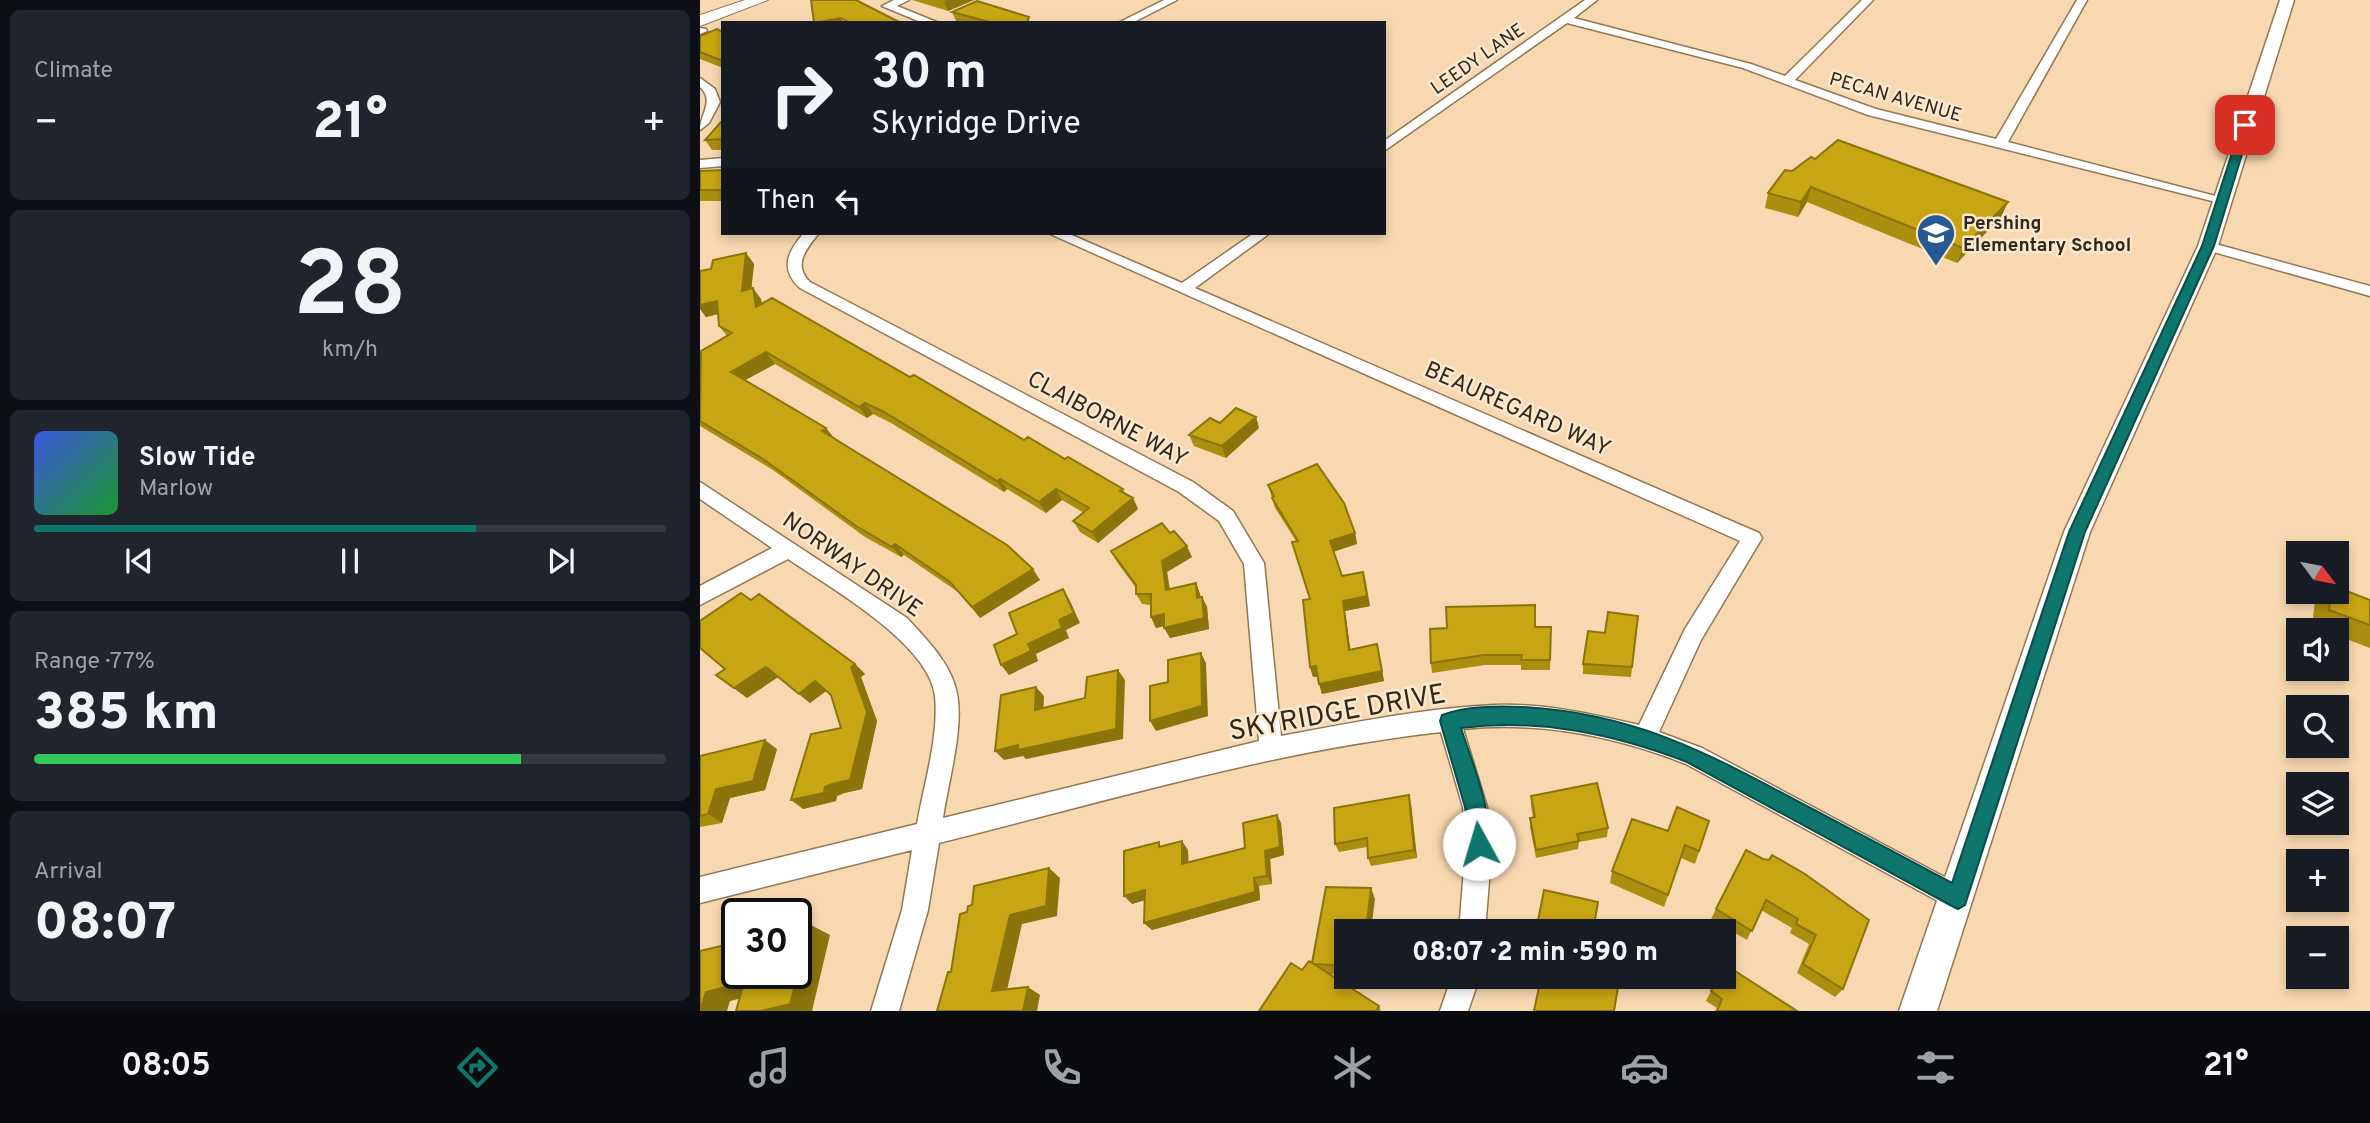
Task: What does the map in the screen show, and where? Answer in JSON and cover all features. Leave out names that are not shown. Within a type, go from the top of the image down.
[{"type":"main road","points":[[700,9],[727,0]]},
{"type":"main road","points":[[701,28],[760,0]]},
{"type":"street","points":[[904,0],[887,6],[928,21]]},
{"type":"street","points":[[1128,21],[1172,0]]},
{"type":"street","name":"LEEDY LANE","points":[[1386,146],[1592,0]]},
{"type":"street","points":[[1787,82],[1868,0]]},
{"type":"street","points":[[2000,144],[2082,0]]},
{"type":"street","points":[[1918,1011],[1958,898],[2077,532],[2208,246],[2220,200],[2287,0]]},
{"type":"street","name":"PECAN AVENUE","points":[[1565,19],[1722,58],[1872,112],[2220,200]]},
{"type":"street","points":[[700,82],[713,91],[715,100],[708,117],[700,126]]},
{"type":"street","points":[[700,164],[721,162]]},
{"type":"street","name":"CLAIBORNE WAY","points":[[810,235],[798,247],[793,261],[798,280],[805,285],[1186,487],[1226,516],[1254,563],[1271,749]]},
{"type":"street","name":"BEAUREGARD WAY","points":[[1060,235],[1752,538],[1693,635],[1645,737]]},
{"type":"street","points":[[1185,288],[1260,235]]},
{"type":"street","points":[[2208,246],[2370,290]]},
{"type":"street","name":"NORWAY DRIVE","points":[[700,489],[899,624],[927,654],[946,693],[946,722],[915,910],[885,1011]]},
{"type":"street","points":[[700,596],[787,550]]},
{"type":"street","name":"SKYRIDGE DRIVE","points":[[700,890],[930,831],[1271,749],[1390,726],[1497,715],[1589,723],[1645,737],[1738,777],[1958,898]]},
{"type":"street","points":[[1449,721],[1476,820],[1478,879],[1473,919]]},
{"type":"street","points":[[1454,1011],[1461,989]]},
{"type":"building","points":[[811,0],[856,0],[897,21],[846,21],[841,18],[814,21]]},
{"type":"building","points":[[977,1],[1029,17],[1028,21],[986,21],[952,12]]},
{"type":"building","points":[[717,29],[721,31],[721,60],[700,52],[700,36]]},
{"type":"building","points":[[721,122],[721,139],[705,140]]},
{"type":"building","points":[[1838,140],[2008,202],[1963,248],[1811,187],[1801,202],[1768,193],[1785,170],[1792,171],[1811,157],[1815,159]]},
{"type":"building","points":[[721,170],[721,190],[700,190],[700,171]]},
{"type":"building","points":[[746,253],[742,291],[753,288],[756,307],[772,298],[910,377],[914,375],[1024,440],[1028,437],[1065,459],[1068,457],[1123,489],[1120,491],[1133,498],[1092,532],[1073,521],[1089,508],[1056,489],[1039,502],[1000,479],[997,481],[884,412],[865,403],[859,407],[766,352],[731,372],[826,428],[822,431],[1007,545],[1033,569],[972,607],[950,582],[895,544],[892,547],[856,526],[763,459],[700,421],[701,351],[732,333],[719,326],[717,301],[700,305],[700,271],[711,269],[713,260]]},
{"type":"building","points":[[1236,408],[1256,417],[1222,446],[1189,435],[1210,418],[1220,423]]},
{"type":"building","points":[[1317,464],[1344,503],[1355,533],[1330,541],[1342,576],[1363,572],[1367,596],[1343,601],[1349,650],[1377,644],[1382,671],[1319,684],[1316,666],[1310,667],[1303,600],[1310,599],[1292,542],[1298,541],[1272,498],[1274,496],[1268,485]]},
{"type":"building","points":[[1162,523],[1170,533],[1174,531],[1187,546],[1162,561],[1166,590],[1196,583],[1197,598],[1202,597],[1204,618],[1164,628],[1164,614],[1151,617],[1151,594],[1136,594],[1136,585],[1111,551]]},
{"type":"building","points":[[1063,589],[1074,613],[1059,620],[1062,628],[1028,644],[1031,651],[1001,665],[994,645],[1017,634],[1009,613]]},
{"type":"building","points":[[2349,592],[2370,600],[2370,625],[2329,610],[2330,604],[2349,604]]},
{"type":"building","points":[[741,593],[751,600],[759,594],[855,664],[851,667],[867,712],[850,780],[825,787],[824,793],[791,800],[811,734],[841,728],[831,695],[815,681],[799,694],[766,667],[734,688],[716,675],[725,669],[700,648],[700,621]]},
{"type":"building","points":[[1535,605],[1535,627],[1551,627],[1550,660],[1521,660],[1522,655],[1484,655],[1431,663],[1430,629],[1447,628],[1446,607]]},
{"type":"building","points":[[1608,612],[1638,616],[1632,667],[1583,664],[1588,631],[1605,633]]},
{"type":"building","points":[[1201,653],[1202,706],[1150,721],[1150,686],[1168,682],[1168,660]]},
{"type":"building","points":[[1118,670],[1116,729],[1018,750],[1018,745],[995,751],[1001,695],[1036,687],[1035,710],[1085,698],[1087,677]]},
{"type":"building","points":[[765,740],[753,781],[716,789],[708,814],[700,816],[700,756]]},
{"type":"building","points":[[1597,783],[1608,828],[1577,834],[1579,841],[1536,850],[1530,818],[1535,817],[1531,796]]},
{"type":"building","points":[[1409,795],[1414,850],[1368,858],[1367,838],[1335,844],[1334,808]]},
{"type":"building","points":[[1677,807],[1709,821],[1699,851],[1685,845],[1668,895],[1612,871],[1632,819],[1668,831]]},
{"type":"building","points":[[1277,815],[1280,847],[1265,851],[1267,876],[1254,878],[1255,892],[1144,923],[1145,890],[1124,896],[1124,851],[1159,842],[1159,847],[1182,841],[1182,864],[1245,848],[1243,823]]},
{"type":"building","points":[[1746,850],[1763,859],[1769,860],[1772,855],[1805,874],[1869,920],[1843,989],[1803,964],[1816,935],[1796,924],[1798,919],[1766,900],[1752,931],[1716,909]]},
{"type":"building","points":[[1049,868],[1046,906],[1010,915],[992,991],[1028,987],[1023,1011],[937,1011],[948,972],[951,972],[960,914],[967,912],[968,906],[972,905],[974,886]]},
{"type":"building","points":[[1326,887],[1371,888],[1367,919],[1334,919],[1334,965],[1314,964],[1334,977],[1334,989],[1353,989],[1379,1006],[1376,1011],[1259,1011],[1291,963],[1302,970],[1309,961],[1312,963]]},
{"type":"building","points":[[1544,890],[1598,902],[1595,919],[1538,919]]},
{"type":"building","points":[[721,946],[721,988],[706,992],[700,1011],[700,951]]},
{"type":"building","points":[[1736,972],[1797,1011],[1717,1011],[1722,999],[1711,991],[1736,989]]},
{"type":"building","points":[[742,989],[794,989],[790,1004],[761,1011],[736,1011]]},
{"type":"building","points":[[1539,989],[1618,989],[1614,1011],[1534,1011]]},
{"type":"place","name":"Pershing Elementary School","points":[[1936,267]]},
{"type":"route","points":[[1479,844],[1475,807],[1449,721],[1497,715],[1543,717],[1589,723],[1645,737],[1694,756],[1738,777],[1958,898],[2077,532],[2208,246],[2245,125]]}]
